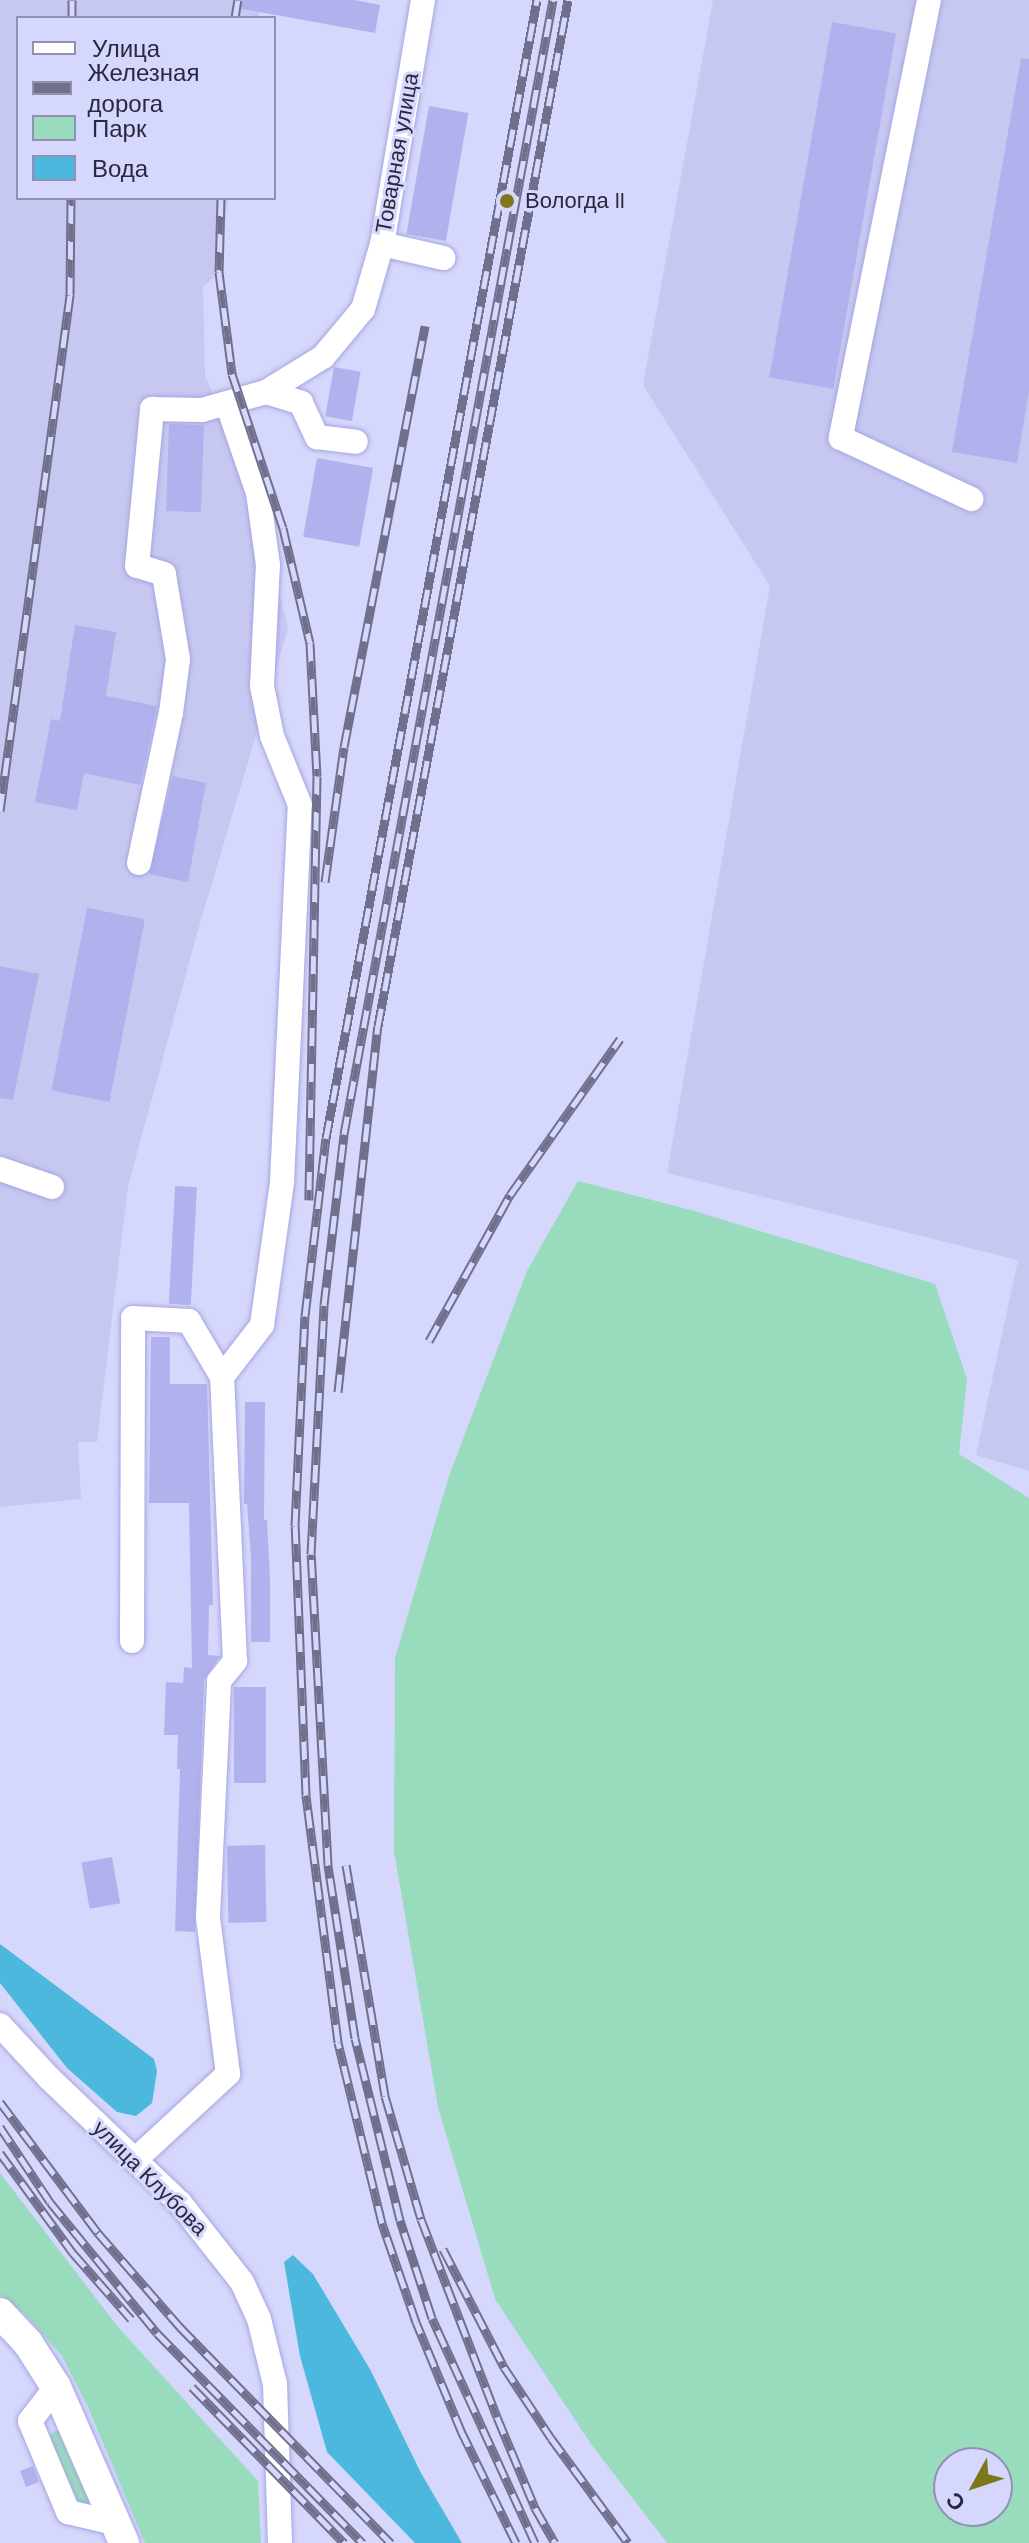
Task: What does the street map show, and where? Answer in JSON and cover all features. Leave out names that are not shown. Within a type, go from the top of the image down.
[{"type":"main road","points":[[0,2313],[35,2352],[56,2387],[119,2533]]},
{"type":"street","name":"Товарная улица","points":[[423,0],[382,244],[443,258]]},
{"type":"street","points":[[929,0],[841,438],[971,499]]},
{"type":"street","points":[[139,863],[171,713],[178,659],[164,574],[137,566],[152,409],[202,410],[266,392],[323,357],[363,309],[382,244]]},
{"type":"street","points":[[266,392],[301,403],[317,437],[356,442]]},
{"type":"street","points":[[222,1377],[262,1325],[282,1182],[300,805],[272,736],[262,686],[268,565],[258,493],[227,403]]},
{"type":"street","points":[[0,1169],[52,1187]]},
{"type":"street","points":[[132,1641],[133,1318],[189,1321],[222,1377],[235,1661],[219,1681],[208,1917],[228,2074],[135,2160]]},
{"type":"street","name":"улица Клубова","points":[[0,2025],[216,2244],[242,2282],[259,2319],[275,2384],[280,2543]]},
{"type":"shaded area","points":[[0,0],[264,0],[259,16],[16,16],[16,200],[228,200],[219,272],[203,287],[205,376],[252,478],[288,628],[198,930],[128,1186],[97,1442],[78,1442],[81,1499],[0,1507]]},
{"type":"shaded area","points":[[713,0],[1029,0],[1029,1471],[976,1455],[1018,1260],[667,1173],[770,586],[643,385]]},
{"type":"green space","points":[[578,1181],[691,1210],[935,1284],[967,1379],[959,1454],[1029,1498],[1029,2543],[667,2543],[591,2444],[495,2299],[438,2107],[394,1851],[395,1658],[449,1476],[527,1271]]},
{"type":"green space","points":[[0,2173],[118,2327],[258,2481],[261,2543],[145,2543],[88,2407],[62,2356],[25,2314],[0,2295]]},
{"type":"green space","points":[[63,2430],[91,2501],[87,2505],[78,2502],[49,2437],[54,2431]]},
{"type":"water","points":[[0,1944],[154,2059],[157,2071],[152,2103],[136,2116],[117,2112],[67,2068],[0,1983]]},
{"type":"water","points":[[293,2255],[313,2274],[371,2371],[421,2473],[462,2543],[415,2543],[327,2452],[300,2356],[284,2262]]},
{"type":"building","points":[[237,0],[355,0],[380,5],[375,33],[237,8]]},
{"type":"building","points":[[832,22],[896,33],[833,389],[769,378]]},
{"type":"building","points":[[1021,58],[1029,59],[1029,391],[1017,463],[952,452]]},
{"type":"building","points":[[429,106],[468,113],[446,241],[406,234]]},
{"type":"building","points":[[334,367],[361,372],[352,421],[325,416]]},
{"type":"building","points":[[169,424],[204,425],[201,512],[166,511]]},
{"type":"building","points":[[317,458],[373,468],[359,547],[303,537]]},
{"type":"building","points":[[75,625],[116,632],[106,696],[157,706],[140,785],[84,773],[77,810],[35,802],[51,719],[60,721]]},
{"type":"building","points":[[173,776],[206,783],[188,882],[149,874]]},
{"type":"building","points":[[87,908],[145,919],[109,1102],[52,1091]]},
{"type":"building","points":[[0,966],[39,974],[13,1100],[0,1098]]},
{"type":"building","points":[[175,1186],[197,1187],[191,1305],[169,1304]]},
{"type":"building","points":[[151,1337],[170,1337],[170,1384],[207,1384],[213,1605],[209,1605],[208,1655],[220,1656],[204,1680],[195,1932],[175,1931],[180,1769],[177,1769],[178,1735],[164,1735],[166,1682],[183,1683],[184,1667],[192,1668],[189,1503],[149,1503]]},
{"type":"building","points":[[245,1402],[265,1402],[264,1520],[267,1520],[270,1580],[270,1642],[251,1642],[251,1557],[247,1504],[244,1504]]},
{"type":"building","points":[[234,1687],[266,1687],[266,1783],[234,1783]]},
{"type":"building","points":[[265,1845],[266,1922],[228,1923],[227,1846]]},
{"type":"building","points":[[112,1857],[120,1903],[90,1909],[81,1862]]},
{"type":"building","points":[[33,2466],[39,2482],[26,2487],[20,2471]]},
{"type":"railway","points":[[72,0],[72,16]]},
{"type":"railway","points":[[235,16],[238,0]]},
{"type":"railway","points":[[516,2543],[462,2433],[416,2322],[382,2223],[338,2042],[306,1795],[295,1526],[305,1316],[326,1138],[537,0]]},
{"type":"railway","points":[[535,2543],[432,2318],[400,2220],[355,2038],[328,1865],[311,1554],[324,1305],[344,1134],[553,0]]},
{"type":"railway","points":[[338,1392],[378,1026],[568,0]]},
{"type":"railway","points":[[0,811],[70,295],[71,200]]},
{"type":"railway","points":[[221,200],[219,272],[232,374],[283,528],[310,643],[317,776],[309,1200]]},
{"type":"railway","points":[[325,882],[344,747],[425,326]]},
{"type":"railway","points":[[429,1341],[510,1195],[620,1039]]},
{"type":"railway","points":[[346,1865],[385,2096],[421,2219],[497,2417],[535,2508],[555,2543]]},
{"type":"railway","points":[[0,2102],[98,2233],[180,2327],[391,2543]]},
{"type":"railway","points":[[0,2127],[50,2202],[157,2333],[363,2543]]},
{"type":"railway","points":[[0,2153],[73,2253],[131,2319]]},
{"type":"railway","points":[[443,2249],[504,2367],[551,2438],[628,2543]]},
{"type":"railway","points":[[192,2387],[344,2543]]},
{"type":"place","name":"Вологда II","points":[[507,201]]}]
